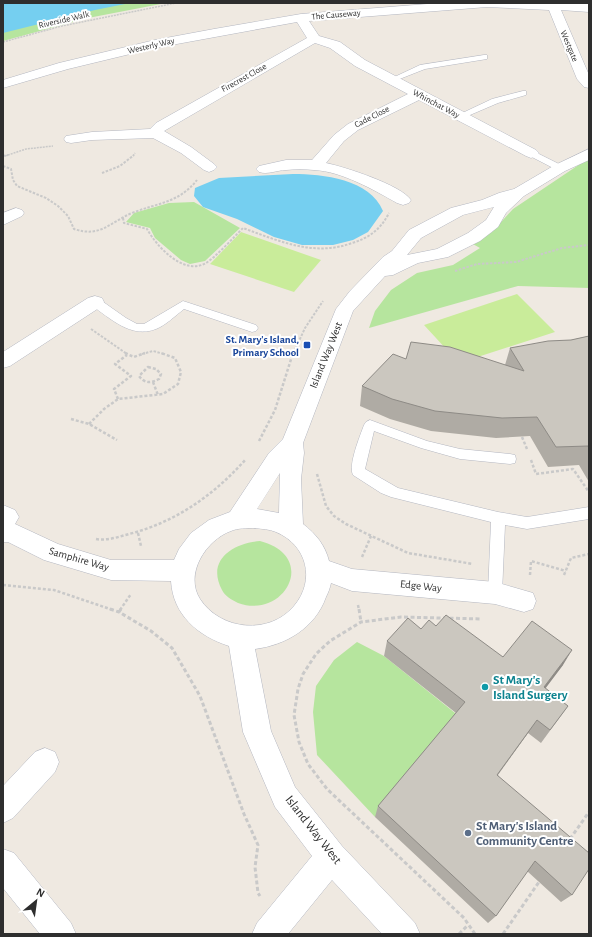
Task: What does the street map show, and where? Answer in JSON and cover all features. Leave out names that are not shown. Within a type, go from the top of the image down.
[{"type":"street","name":"The Causeway","points":[[300,17],[487,4],[553,6]]},
{"type":"street","points":[[553,6],[589,8]]},
{"type":"street","name":"Westgate","points":[[553,6],[584,79],[589,84]]},
{"type":"street","points":[[300,17],[314,39]]},
{"type":"street","name":"Westerly Way","points":[[3,84],[64,66],[155,44],[300,17]]},
{"type":"street","name":"Whinchat Way","points":[[314,39],[336,46],[355,60],[531,153]]},
{"type":"street","name":"Firecrest Close","points":[[156,133],[157,129],[161,126],[314,39]]},
{"type":"street","name":"Cade Close","points":[[316,166],[339,138],[353,126],[419,94]]},
{"type":"street","points":[[76,138],[156,133],[186,150],[209,167]]},
{"type":"street","name":"Island Way West","points":[[237,520],[276,459],[292,443],[342,314],[356,295],[376,276],[388,261],[400,252],[412,236],[456,211],[487,204],[505,196],[520,192],[560,168],[589,154]]},
{"type":"street","points":[[264,169],[286,165],[330,168],[363,179],[403,200]]},
{"type":"street","name":"Island Way West","points":[[376,276],[406,261],[446,252],[474,237],[492,223],[500,210],[513,200],[520,192]]},
{"type":"street","points":[[3,361],[95,302]]},
{"type":"street","name":"Island Way West","points":[[291,528],[290,479],[293,453],[292,443]]},
{"type":"street","points":[[3,514],[6,517],[3,520]]},
{"type":"street","points":[[255,518],[274,521],[291,528],[305,539],[314,552],[320,568],[319,586],[312,604],[300,619],[282,631],[262,637],[240,637],[219,632],[202,621],[189,606],[183,589],[183,571],[189,553],[201,538],[218,526],[237,520],[255,518]]},
{"type":"street","name":"Samphire Way","points":[[3,532],[10,532],[24,538],[52,553],[112,570],[183,571]]},
{"type":"street","name":"Edge Way","points":[[320,568],[352,580],[495,593],[524,601]]},
{"type":"street","name":"Island Way West","points":[[240,637],[257,732],[286,797],[331,857],[404,934]]},
{"type":"street","points":[[3,808],[45,762]]},
{"type":"street","points":[[274,927],[331,857]]},
{"type":"street","points":[[3,864],[60,934]]},
{"type":"lane","points":[[392,80],[424,67],[484,57]]},
{"type":"lane","points":[[460,116],[488,104],[524,93]]},
{"type":"lane","name":"Whinchat Way","points":[[531,153],[560,168]]},
{"type":"lane","points":[[95,302],[129,325],[136,327],[151,326],[183,305],[252,328]]},
{"type":"lane","points":[[510,459],[460,454],[432,447],[370,425],[362,450],[358,471],[386,489],[396,493],[498,518],[528,523],[589,513]]},
{"type":"lane","points":[[495,593],[498,518]]},
{"type":"path","name":"Riverside Walk","points":[[3,42],[62,26],[176,3]]},
{"type":"path","points":[[3,156],[26,149],[83,143],[76,138]]},
{"type":"path","points":[[102,173],[115,169],[124,164],[136,152],[137,148]]},
{"type":"path","points":[[3,166],[12,169],[13,180],[18,187],[43,196],[62,209],[68,215],[74,229],[83,232],[92,232],[114,224],[133,212],[182,196],[198,179]]},
{"type":"path","points":[[124,218],[124,223],[147,229],[153,240],[178,262],[190,266],[206,263],[243,228],[305,248],[330,249],[356,242],[373,234],[384,223],[390,212]]},
{"type":"path","points":[[454,271],[476,264],[516,262],[562,248],[589,245]]},
{"type":"path","points":[[73,316],[134,357],[153,351],[175,358],[181,372],[178,384],[163,394],[118,399],[104,409],[89,424]]},
{"type":"path","points":[[118,399],[114,389],[131,376],[115,364],[128,354]]},
{"type":"path","points":[[148,367],[156,368],[160,374],[160,380],[153,382],[146,383],[141,380],[139,376],[148,367]]},
{"type":"path","points":[[153,382],[158,395]]},
{"type":"path","points":[[71,419],[89,424],[117,440]]},
{"type":"path","points":[[522,437],[527,452]]},
{"type":"path","points":[[530,459],[536,474],[573,469],[589,492]]},
{"type":"path","points":[[138,533],[141,546]]},
{"type":"path","points":[[361,558],[371,535]]},
{"type":"path","points":[[564,575],[571,558],[589,554]]},
{"type":"path","points":[[530,575],[531,561],[566,571]]},
{"type":"path","points":[[3,585],[54,590],[119,612],[151,631],[172,648],[200,696],[244,814],[258,845],[255,867],[258,893],[274,927]]},
{"type":"path","points":[[119,612],[130,596]]},
{"type":"path","points":[[358,607],[361,622]]},
{"type":"path","points":[[567,843],[589,812]]},
{"type":"path","points":[[503,934],[540,882]]},
{"type":"path","points":[[459,934],[468,925]]},
{"type":"green space","points":[[30,3],[166,3],[88,18],[3,41],[3,10]]},
{"type":"green space","points":[[589,158],[589,288],[518,286],[369,328],[375,311],[391,290],[417,273],[453,265],[480,248],[471,243],[492,232],[513,209]]},
{"type":"green space","points":[[194,202],[240,228],[205,261],[190,264],[181,260],[155,238],[150,228],[126,222],[134,213],[169,203]]},
{"type":"green space","points":[[241,232],[321,260],[294,292],[210,264]]},
{"type":"green space","points":[[517,294],[555,332],[459,363],[424,325]]},
{"type":"green space","points":[[260,541],[278,549],[288,559],[291,572],[289,584],[281,595],[270,603],[255,606],[238,603],[223,592],[218,579],[217,570],[225,555],[232,549],[250,542]]},
{"type":"green space","points":[[357,642],[384,656],[460,717],[375,817],[317,755],[313,712],[316,686],[334,660]]},
{"type":"water","points":[[3,3],[130,3],[95,10],[3,33]]},
{"type":"water","points":[[293,174],[331,177],[357,185],[377,200],[383,211],[368,232],[353,240],[333,245],[302,245],[274,237],[237,219],[203,207],[194,196],[195,188],[219,178]]},
{"type":"building","points":[[589,336],[589,448],[588,446],[556,447],[537,417],[502,418],[435,411],[392,399],[362,386],[393,354],[406,359],[411,342],[450,347],[524,371],[510,348],[548,341],[571,340]]},
{"type":"building","points":[[446,615],[503,657],[532,621],[572,650],[544,687],[568,706],[550,730],[537,720],[497,775],[589,853],[589,869],[572,895],[535,861],[496,916],[378,806],[465,702],[387,641],[408,618],[421,629],[429,620],[436,626]]},
{"type":"place","name":"St. Mary's Island, Primary School","points":[[307,345]]},
{"type":"place","name":"St Mary's Island Surgery","points":[[485,687]]},
{"type":"place","name":"St Mary's Island Community Centre","points":[[468,833]]}]
